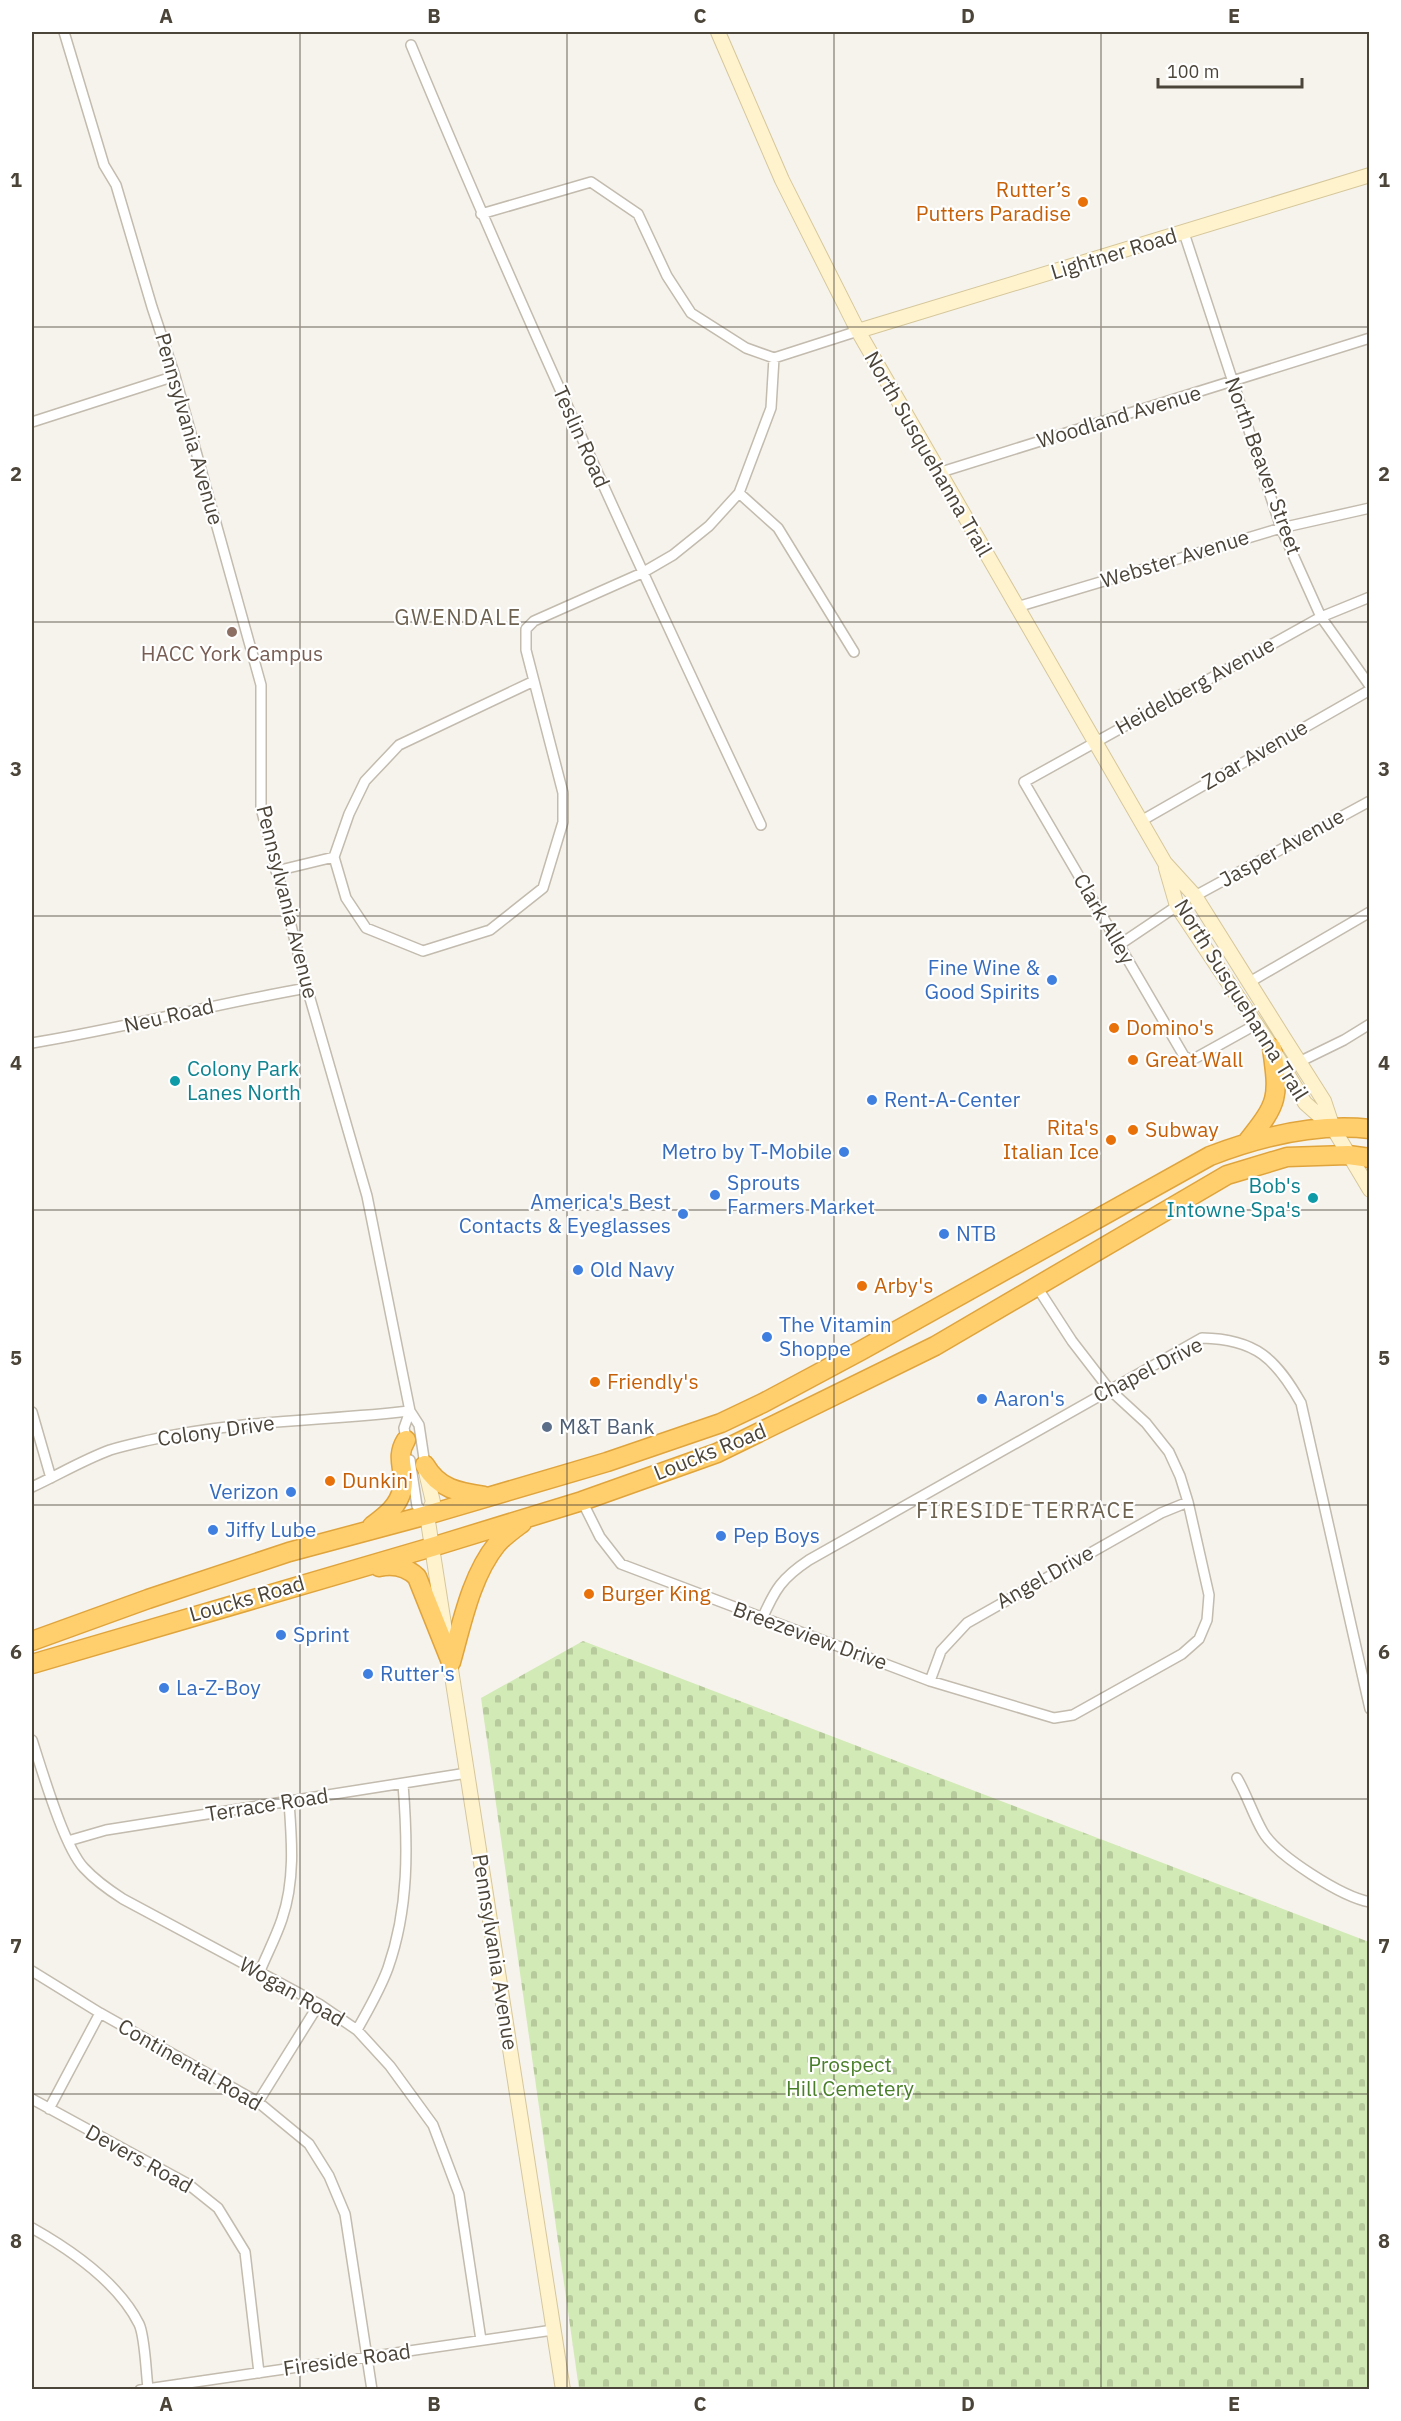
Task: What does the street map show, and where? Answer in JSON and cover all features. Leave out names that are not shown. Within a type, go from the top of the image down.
[{"type":"highway","points":[[1247,1142],[1271,1111],[1278,1087],[1272,1048]]},
{"type":"highway","name":"Loucks Road","points":[[32,1641],[251,1564],[489,1497],[659,1445],[721,1423],[862,1350],[1190,1166],[1247,1142],[1333,1128],[1370,1129]]},
{"type":"highway","name":"Loucks Road","points":[[32,1664],[582,1501],[717,1453],[935,1346],[1227,1175],[1287,1157],[1348,1155],[1370,1158]]},
{"type":"highway","points":[[366,1531],[393,1508],[403,1489],[400,1450],[406,1440]]},
{"type":"highway","points":[[425,1465],[433,1479],[447,1487],[489,1497]]},
{"type":"highway","points":[[451,1662],[463,1618],[484,1563],[498,1543],[530,1516]]},
{"type":"highway","points":[[333,1574],[358,1573],[390,1565],[412,1572],[417,1577],[434,1613],[440,1636],[451,1662]]},
{"type":"main road","name":"North Susquehanna Trail","points":[[718,32],[777,171],[858,331],[1165,863],[1195,896],[1324,1101],[1333,1128],[1370,1190]]},
{"type":"main road","name":"Lightner Road","points":[[858,331],[1370,175]]},
{"type":"main road","name":"North Susquehanna Trail","points":[[1165,863],[1177,906],[1272,1048],[1305,1103],[1333,1128]]},
{"type":"main road","name":"Pennsylvania Avenue","points":[[425,1465],[433,1502],[427,1515],[563,2390]]},
{"type":"street","name":"Pennsylvania Avenue","points":[[64,32],[104,165],[116,185],[175,376],[261,685],[261,808],[307,988],[367,1196],[410,1411],[418,1425],[425,1465]]},
{"type":"street","name":"Teslin Road","points":[[411,45],[481,214],[642,573],[761,825]]},
{"type":"street","points":[[481,214],[591,182],[638,214],[667,276],[692,313],[746,348],[774,358],[858,331]]},
{"type":"street","name":"North Beaver Street","points":[[1184,233],[1281,528],[1322,616],[1370,688]]},
{"type":"street","name":"Woodland Avenue","points":[[938,473],[1370,338]]},
{"type":"street","points":[[534,681],[399,745],[365,781],[349,814],[334,857],[346,898],[366,928],[423,951],[490,930],[543,888],[563,822],[563,793],[526,650],[526,629],[534,621],[642,573],[673,555],[710,526],[739,493],[771,408],[774,358]]},
{"type":"street","points":[[32,422],[175,376]]},
{"type":"street","points":[[739,493],[778,528],[854,652]]},
{"type":"street","name":"Webster Avenue","points":[[1017,607],[1281,528],[1370,508]]},
{"type":"street","name":"Heidelberg Avenue","points":[[1024,782],[1322,616],[1370,597]]},
{"type":"street","name":"Zoar Avenue","points":[[1141,821],[1370,688]]},
{"type":"street","name":"Clark Alley","points":[[1024,782],[1184,1056],[1192,1060],[1256,1025]]},
{"type":"street","name":"Jasper Avenue","points":[[1195,896],[1370,801]]},
{"type":"street","points":[[276,871],[334,857]]},
{"type":"street","points":[[1119,945],[1177,906]]},
{"type":"street","points":[[1248,983],[1370,912]]},
{"type":"street","name":"Neu Road","points":[[32,1043],[99,1032],[307,988]]},
{"type":"street","points":[[1299,1062],[1344,1040],[1370,1024]]},
{"type":"street","points":[[1037,1287],[1072,1341],[1108,1389],[1146,1424],[1168,1452],[1180,1476],[1188,1502]]},
{"type":"street","name":"Chapel Drive","points":[[762,1619],[774,1593],[789,1573],[1108,1389],[1202,1338],[1224,1338],[1247,1344],[1284,1372],[1301,1403],[1370,1709]]},
{"type":"street","name":"Pennsylvania Avenue","points":[[410,1411],[404,1428],[417,1506],[427,1515]]},
{"type":"street","name":"Colony Drive","points":[[32,1487],[80,1462],[112,1449],[201,1429],[410,1411]]},
{"type":"street","points":[[32,1412],[51,1478]]},
{"type":"street","name":"Breezeview Drive","points":[[582,1501],[600,1537],[621,1564],[930,1681],[1054,1718],[1073,1714],[1182,1654],[1199,1639],[1207,1620],[1209,1595],[1188,1502]]},
{"type":"street","name":"Angel Drive","points":[[930,1681],[942,1651],[967,1623],[1161,1513],[1188,1502]]},
{"type":"street","name":"Wogan Road","points":[[32,1740],[34,1756],[68,1841],[82,1866],[116,1894],[318,2004],[357,2030],[390,2066],[433,2125],[459,2194],[481,2340]]},
{"type":"street","name":"Terrace Road","points":[[68,1841],[106,1830],[467,1773]]},
{"type":"street","points":[[1238,1778],[1264,1834],[1278,1849],[1321,1881],[1343,1893],[1370,1902]]},
{"type":"street","points":[[357,2030],[388,1968],[399,1924],[406,1885],[408,1847],[403,1784]]},
{"type":"street","points":[[260,1971],[282,1918],[288,1892],[292,1855],[290,1802]]},
{"type":"street","name":"Continental Road","points":[[32,1971],[100,2013],[258,2102],[309,2144],[329,2176],[345,2214],[372,2390]]},
{"type":"street","points":[[258,2102],[318,2004]]},
{"type":"street","points":[[49,2109],[100,2013]]},
{"type":"street","name":"Devers Road","points":[[32,2099],[188,2184],[218,2208],[245,2252],[260,2373]]},
{"type":"street","points":[[32,2228],[56,2242],[101,2277],[123,2300],[140,2325],[144,2389]]},
{"type":"street","name":"Fireside Road","points":[[144,2389],[553,2330]]},
{"type":"green space","name":"Prospect Hill Cemetery","points":[[583,1641],[1369,1942],[1369,2389],[579,2389],[481,1698]]},
{"type":"place","name":"Rutter’s Putters Paradise","points":[[1083,202]]},
{"type":"place","name":"HACC York Campus","points":[[232,632]]},
{"type":"place","name":"Fine Wine & Good Spirits","points":[[1052,980]]},
{"type":"place","name":"Domino's","points":[[1114,1028]]},
{"type":"place","name":"Great Wall","points":[[1133,1060]]},
{"type":"place","name":"Colony Park Lanes North","points":[[175,1081]]},
{"type":"place","name":"Rent-A-Center","points":[[872,1100]]},
{"type":"place","name":"Subway","points":[[1133,1130]]},
{"type":"place","name":"Rita's Italian Ice","points":[[1111,1140]]},
{"type":"place","name":"Metro by T-Mobile","points":[[844,1152]]},
{"type":"place","name":"Sprouts Farmers Market","points":[[715,1195]]},
{"type":"place","name":"Bob's Intowne Spa's","points":[[1313,1198]]},
{"type":"place","name":"America's Best Contacts & Eyeglasses","points":[[683,1214]]},
{"type":"place","name":"NTB","points":[[944,1234]]},
{"type":"place","name":"Old Navy","points":[[578,1270]]},
{"type":"place","name":"Arby's","points":[[862,1286]]},
{"type":"place","name":"The Vitamin Shoppe","points":[[767,1337]]},
{"type":"place","name":"Friendly's","points":[[595,1382]]},
{"type":"place","name":"Aaron's","points":[[982,1399]]},
{"type":"place","name":"M&T Bank","points":[[547,1427]]},
{"type":"place","name":"Dunkin'","points":[[330,1481]]},
{"type":"place","name":"Verizon","points":[[291,1492]]},
{"type":"place","name":"Jiffy Lube","points":[[213,1530]]},
{"type":"place","name":"Pep Boys","points":[[721,1536]]},
{"type":"place","name":"Burger King","points":[[589,1594]]},
{"type":"place","name":"Sprint","points":[[281,1635]]},
{"type":"place","name":"Rutter's","points":[[368,1674]]},
{"type":"place","name":"La-Z-Boy","points":[[164,1688]]},
{"type":"district","name":"GWENDALE","points":[[458,617]]},
{"type":"district","name":"FIRESIDE TERRACE","points":[[1026,1510]]}]
